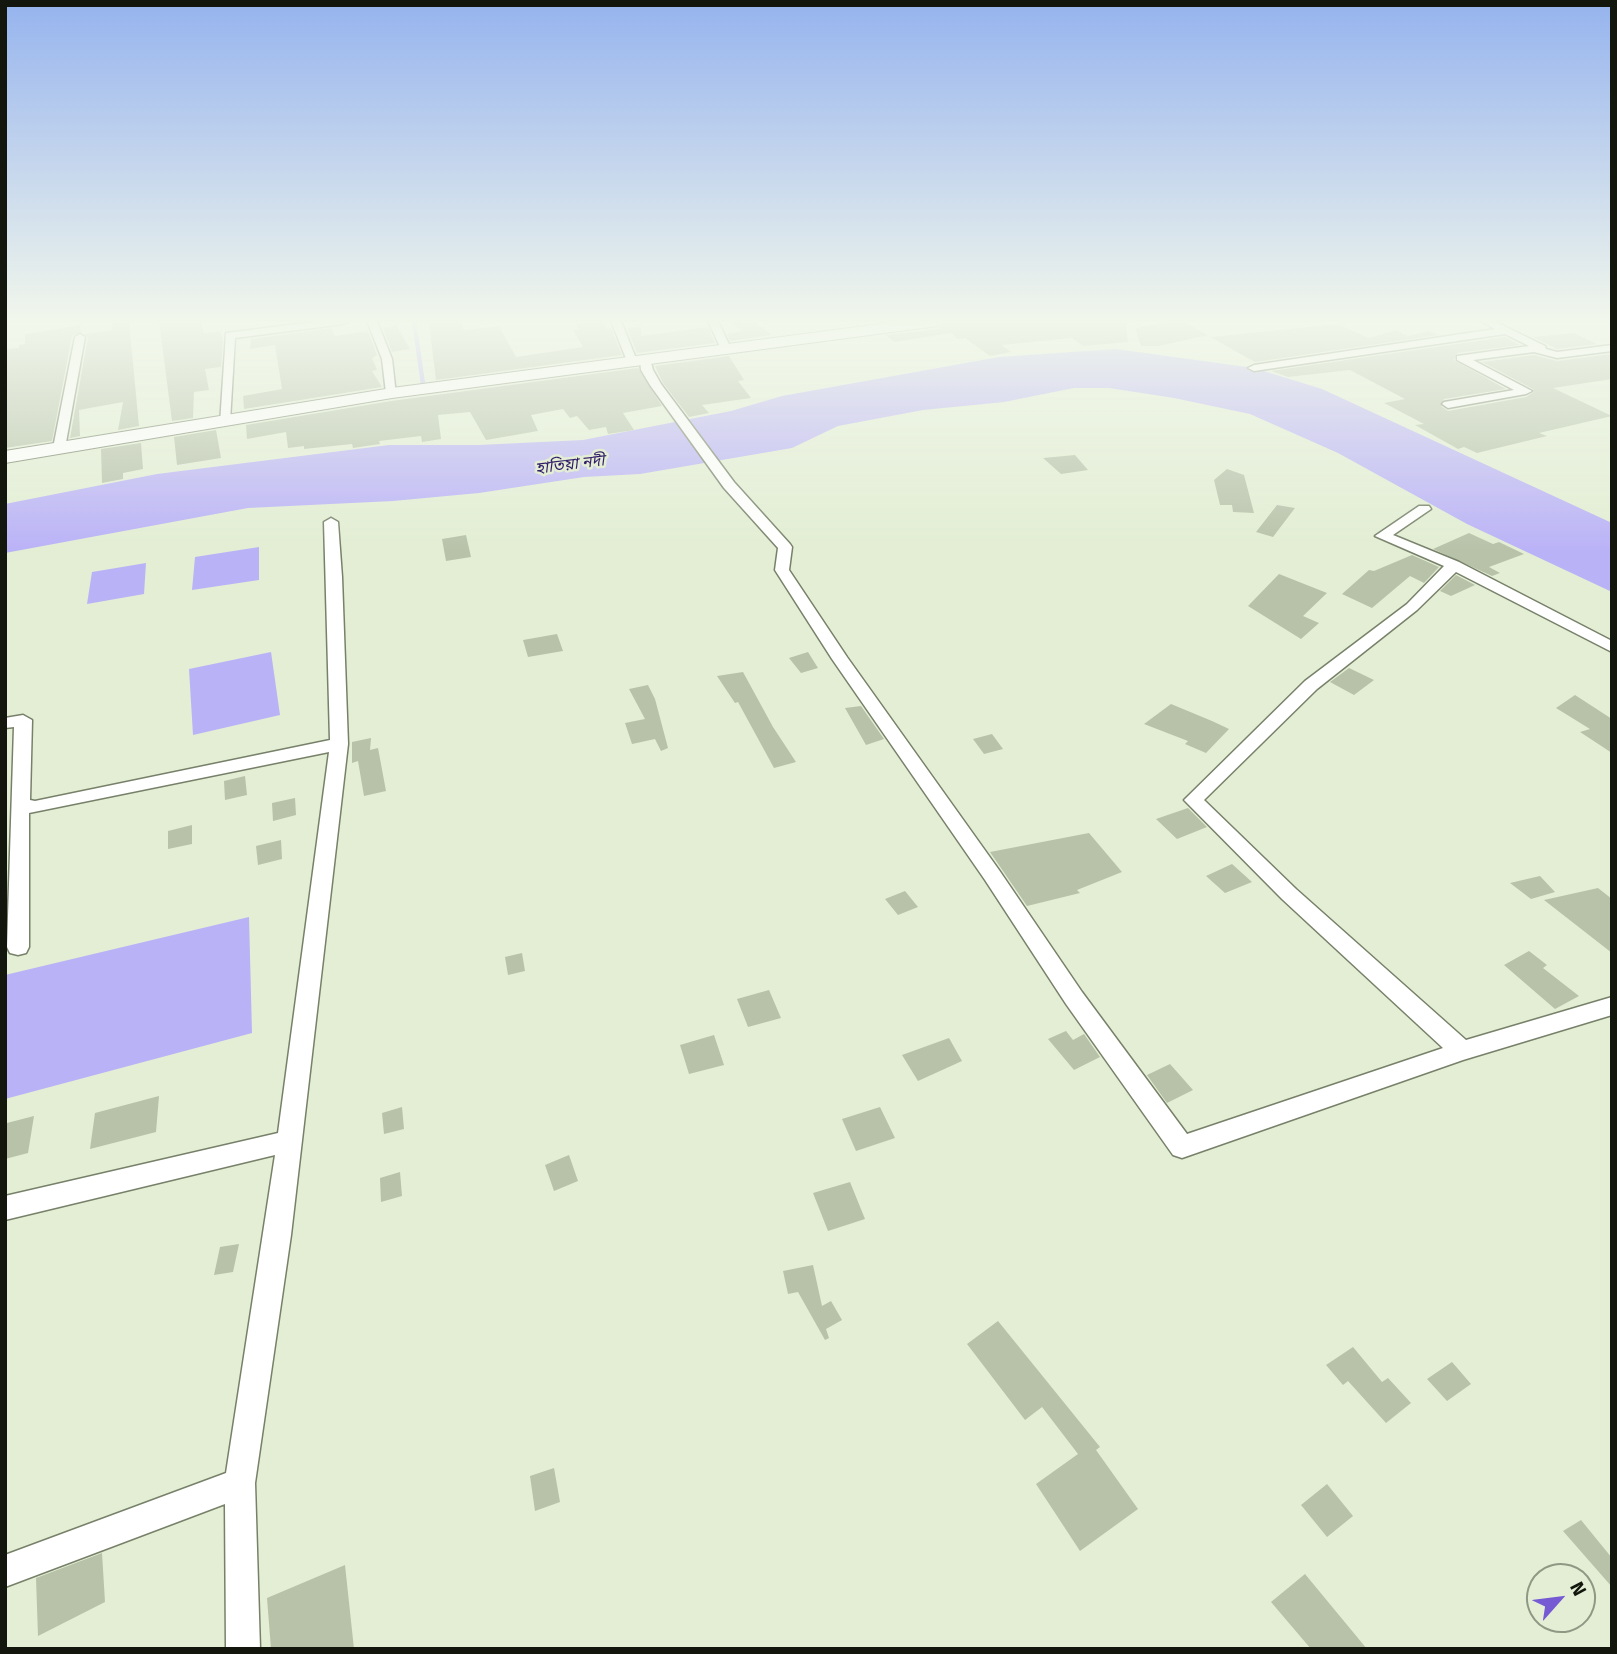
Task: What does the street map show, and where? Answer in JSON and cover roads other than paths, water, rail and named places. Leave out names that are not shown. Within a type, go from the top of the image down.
[{"type":"main road","points":[[5,457],[362,398]]},
{"type":"street","points":[[60,448],[69,398]]},
{"type":"street","points":[[224,422],[226,398]]},
{"type":"street","points":[[666,398],[729,485],[785,547],[782,570],[833,648],[992,875],[1074,998],[1182,1147],[1462,1051],[1612,1006]]},
{"type":"street","points":[[1448,404],[1483,398]]},
{"type":"street","points":[[1424,509],[1382,536],[1454,565],[1612,647]]},
{"type":"street","points":[[243,1649],[240,1483],[302,1058],[321,878],[339,744],[331,522]]},
{"type":"street","points":[[1454,565],[1412,607],[1311,685],[1193,800],[1289,894],[1462,1051]]},
{"type":"street","points":[[5,723],[23,720],[18,947]]},
{"type":"street","points":[[20,805],[35,807],[339,744]]},
{"type":"street","points":[[5,1208],[289,1140]]},
{"type":"street","points":[[5,1572],[240,1483]]},
{"type":"water","name":"হাতিয়া নদী","points":[[775,398],[1023,398],[923,410],[838,426],[792,448],[640,474],[584,477],[479,493],[393,501],[248,508],[5,553],[5,504],[157,474],[389,445],[478,445],[583,440],[731,411]]},
{"type":"water","points":[[1175,398],[1342,398],[1612,523],[1612,592],[1467,524],[1338,453],[1250,414]]},
{"type":"water","points":[[259,547],[259,580],[192,590],[195,557]]},
{"type":"water","points":[[146,563],[144,594],[87,604],[92,572]]},
{"type":"water","points":[[271,652],[280,715],[193,735],[189,669]]},
{"type":"water","points":[[249,917],[252,1033],[5,1099],[5,975]]}]
